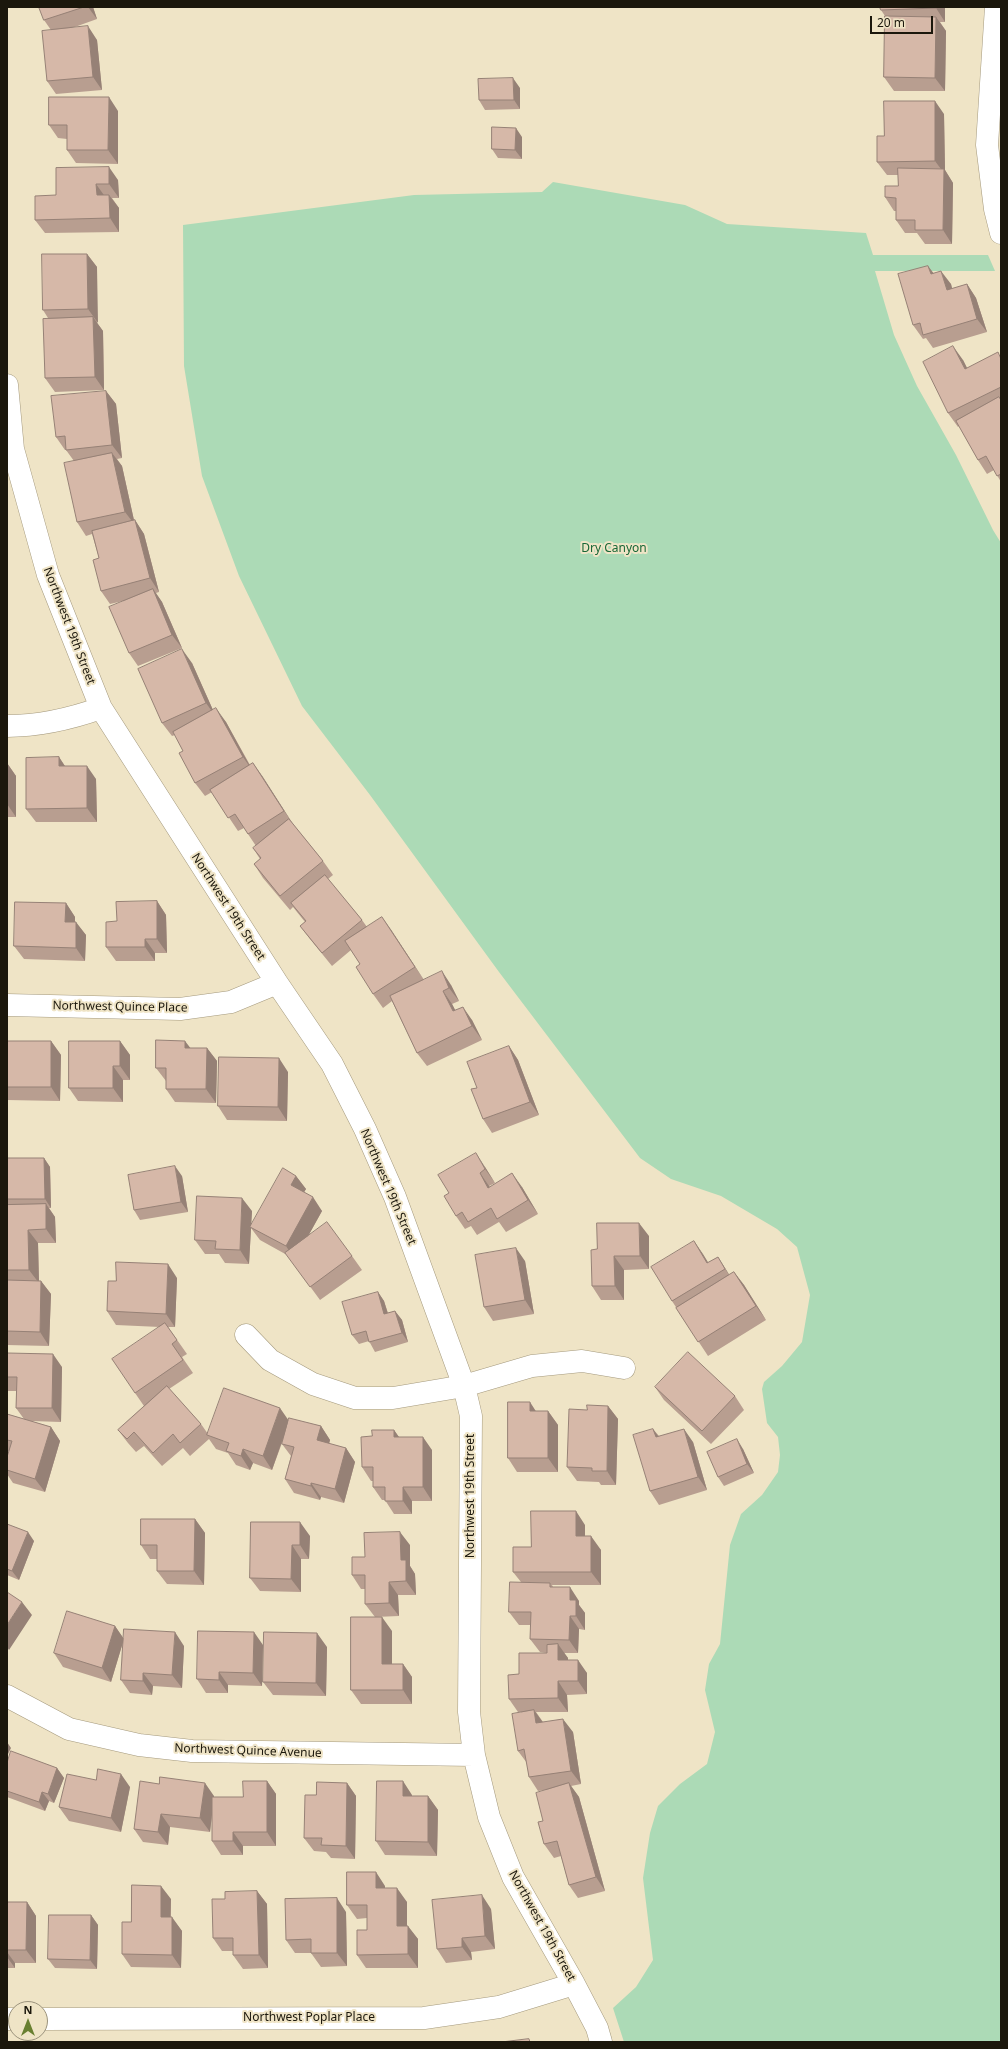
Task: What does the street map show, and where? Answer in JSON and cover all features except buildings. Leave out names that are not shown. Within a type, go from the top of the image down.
[{"type":"street","points":[[996,7],[987,145],[995,209],[1001,233]]},
{"type":"street","name":"Northwest 19th Street","points":[[7,385],[10,449],[48,575],[101,708],[277,983],[332,1064],[365,1129],[395,1197],[464,1386],[471,1416],[469,1712],[474,1755],[490,1817],[513,1877],[574,1984],[597,2028],[601,2042]]},
{"type":"street","points":[[7,726],[27,726],[66,720],[101,708]]},
{"type":"street","name":"Northwest Quince Place","points":[[7,1005],[180,1009],[231,1002],[277,983]]},
{"type":"street","points":[[246,1335],[270,1360],[313,1384],[355,1398],[393,1398],[464,1386],[540,1366],[582,1361],[624,1368]]},
{"type":"street","name":"Northwest Quince Avenue","points":[[7,1696],[69,1729],[139,1745],[192,1751],[474,1755]]},
{"type":"street","name":"Northwest Poplar Place","points":[[48,2019],[424,2018],[499,2007],[574,1984]]},
{"type":"green space","name":"Dry Canyon","points":[[553,182],[685,205],[727,224],[866,233],[873,255],[988,255],[995,271],[875,271],[894,335],[917,386],[956,455],[993,530],[1001,543],[1001,2042],[624,2042],[613,2008],[636,1987],[653,1960],[643,1878],[650,1833],[658,1806],[680,1784],[707,1764],[715,1732],[705,1690],[709,1664],[720,1644],[730,1545],[741,1514],[762,1495],[778,1472],[780,1455],[778,1437],[767,1423],[762,1389],[764,1382],[782,1366],[802,1342],[810,1295],[797,1247],[777,1229],[721,1196],[671,1179],[640,1158],[499,972],[370,795],[302,706],[239,576],[202,476],[184,366],[183,225],[414,195],[542,192]]}]
